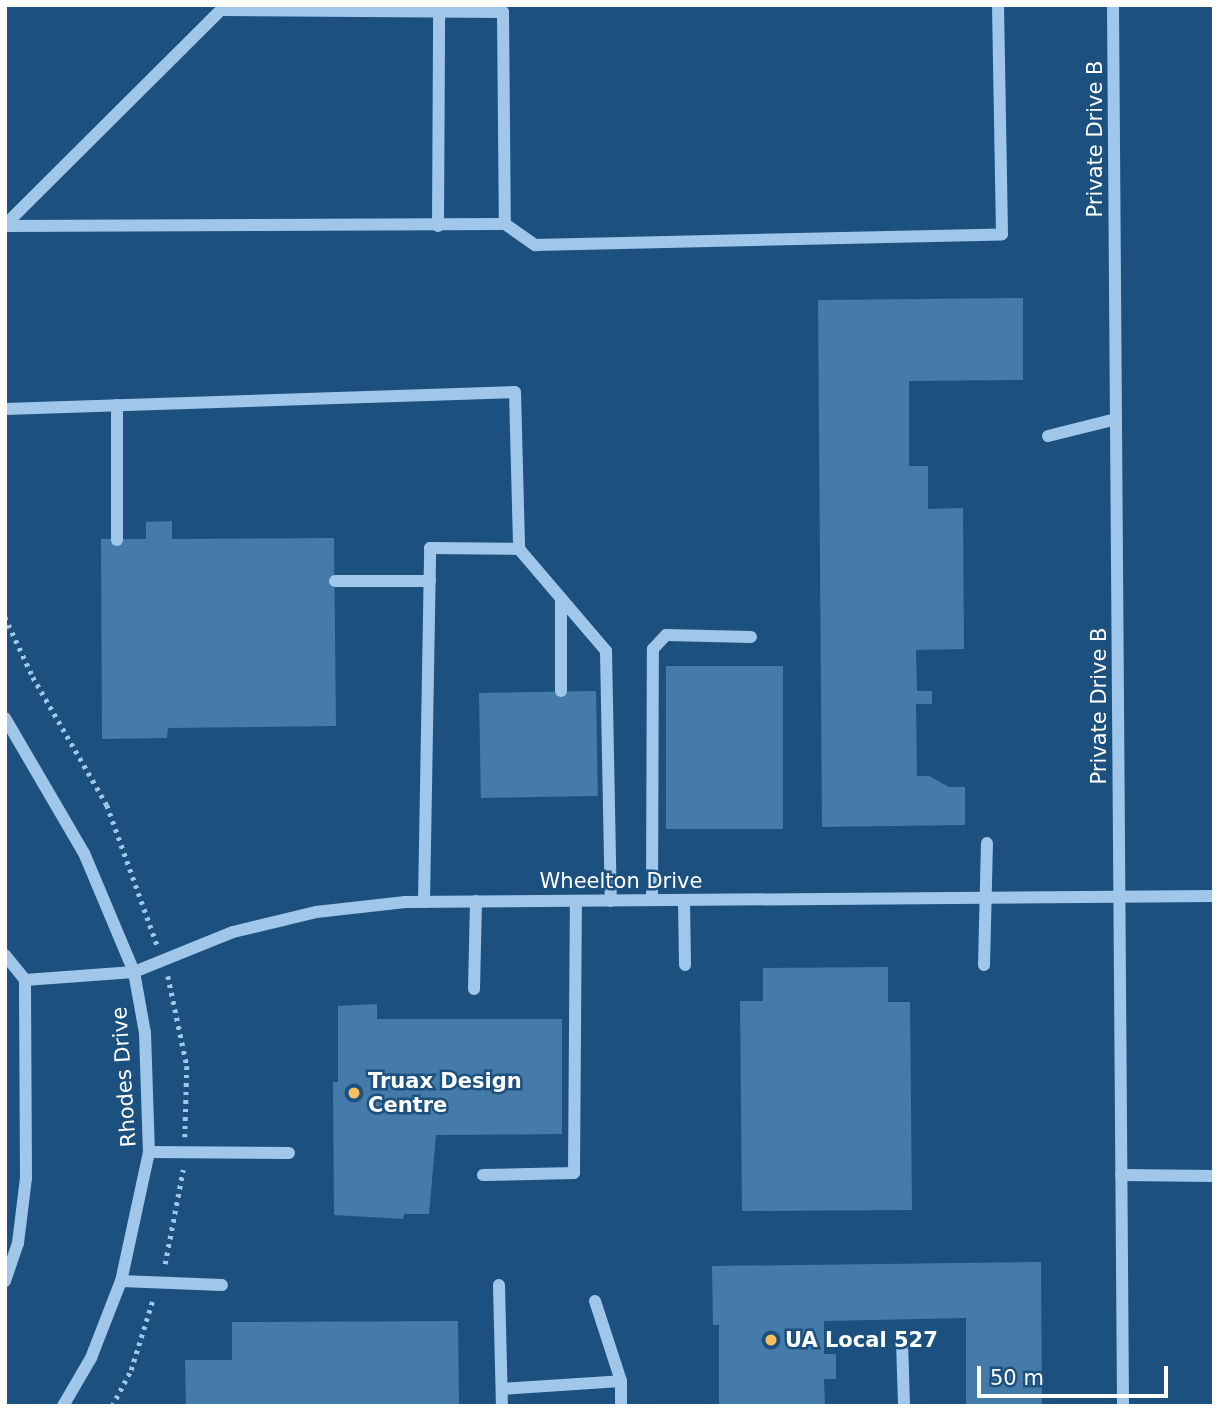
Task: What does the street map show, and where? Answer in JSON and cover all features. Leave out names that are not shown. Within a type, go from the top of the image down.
[{"type":"street","points":[[5,226],[505,224],[535,246],[1002,234],[998,5]]},
{"type":"street","name":"Private Drive B","points":[[1113,5],[1123,1406]]},
{"type":"street","points":[[5,226],[221,10],[503,12],[505,224]]},
{"type":"street","points":[[438,226],[439,10]]},
{"type":"street","points":[[5,409],[515,392],[519,550],[606,651],[611,901]]},
{"type":"street","points":[[117,405],[117,540]]},
{"type":"street","points":[[1048,436],[1116,419]]},
{"type":"street","points":[[424,902],[430,548],[519,550]]},
{"type":"street","points":[[335,581],[430,581]]},
{"type":"street","points":[[561,599],[561,691]]},
{"type":"street","points":[[652,900],[653,649],[666,635],[751,637]]},
{"type":"street","name":"Rhodes Drive","points":[[5,718],[11,739],[84,853],[134,972],[145,1033],[149,1153],[121,1281],[91,1358],[63,1406]]},
{"type":"street","points":[[984,965],[983,897],[987,843]]},
{"type":"street","name":"Wheelton Drive","points":[[25,980],[134,972],[233,932],[316,912],[424,902],[1214,896]]},
{"type":"street","points":[[684,900],[685,965]]},
{"type":"street","points":[[474,989],[476,901]]},
{"type":"street","points":[[482,1175],[574,1173],[576,901]]},
{"type":"street","points":[[5,955],[25,980],[26,1178],[18,1243],[5,1281]]},
{"type":"street","points":[[149,1153],[289,1153]]},
{"type":"street","points":[[1121,1175],[1214,1176]]},
{"type":"street","points":[[121,1281],[222,1286]]},
{"type":"street","points":[[499,1285],[502,1406]]},
{"type":"street","points":[[595,1301],[621,1381],[621,1406]]},
{"type":"street","points":[[902,1341],[904,1406]]},
{"type":"street","points":[[502,1389],[621,1381]]},
{"type":"path","points":[[5,617],[33,677],[107,805],[145,912]]},
{"type":"path","points":[[175,995],[187,1066],[185,1138]]},
{"type":"path","points":[[163,1268],[183,1173]]},
{"type":"path","points":[[113,1406],[131,1370],[152,1303]]},
{"type":"building","points":[[1023,298],[1023,380],[909,381],[909,466],[928,466],[928,509],[963,508],[964,649],[916,650],[917,691],[932,691],[932,704],[916,704],[917,776],[929,776],[949,787],[965,787],[965,825],[822,827],[818,300]]},
{"type":"building","points":[[172,521],[172,539],[334,538],[336,726],[168,728],[167,738],[102,739],[101,539],[146,539],[146,522]]},
{"type":"building","points":[[666,666],[783,666],[783,829],[666,829]]},
{"type":"building","points":[[596,691],[598,796],[481,798],[479,693]]},
{"type":"building","points":[[888,967],[888,1002],[910,1002],[912,1210],[742,1211],[740,1001],[763,1001],[763,968]]},
{"type":"building","points":[[377,1004],[377,1019],[562,1019],[562,1134],[436,1135],[429,1214],[404,1214],[403,1219],[334,1215],[333,1082],[338,1082],[338,1006]]},
{"type":"building","name":"UA Local 527","points":[[1041,1262],[1042,1406],[966,1406],[966,1318],[824,1321],[824,1354],[836,1354],[836,1379],[824,1379],[825,1406],[719,1406],[719,1325],[713,1325],[712,1266]]},
{"type":"building","points":[[458,1321],[459,1406],[186,1406],[185,1360],[232,1360],[232,1322]]},
{"type":"place","name":"Truax Design Centre","points":[[354,1093]]},
{"type":"place","name":"UA Local 527","points":[[771,1340]]}]
